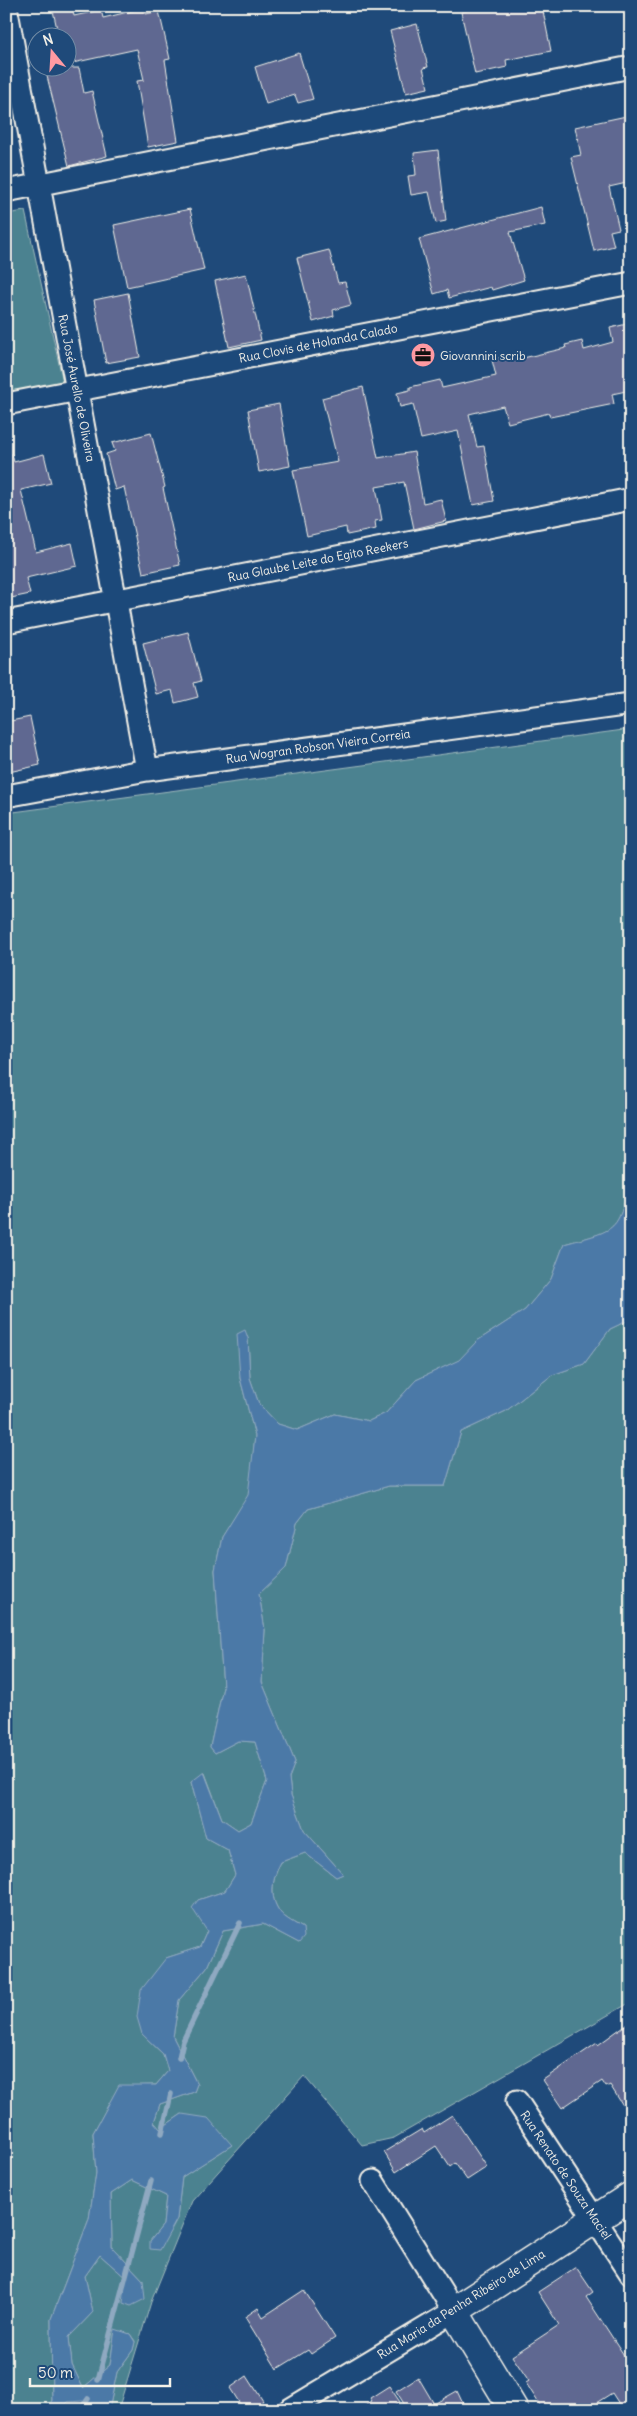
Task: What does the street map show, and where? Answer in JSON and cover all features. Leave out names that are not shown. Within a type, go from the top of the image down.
[{"type":"street","name":"Rua José Aurello de Oliveira","points":[[6,6],[147,770]]},
{"type":"street","points":[[6,191],[631,67]]},
{"type":"street","name":"Rua Clovis de Holanda Calado","points":[[6,404],[631,283]]},
{"type":"street","name":"Rua Glaube Leite do Egito Reekers","points":[[6,622],[631,499]]},
{"type":"street","name":"Rua Wogran Robson Vieira Correia","points":[[6,796],[147,770],[631,704]]},
{"type":"street","name":"Rua Renato de Souza Maciel","points":[[517,2101],[596,2218],[631,2274]]},
{"type":"street","points":[[373,2181],[514,2410]]},
{"type":"street","name":"Rua Maria da Penha Ribeiro de Lima","points":[[289,2410],[454,2311],[631,2196]]},
{"type":"green space","points":[[25,211],[63,382],[6,393],[6,214]]},
{"type":"green space","points":[[631,729],[631,1177],[622,1209],[613,1226],[606,1231],[564,1244],[551,1279],[525,1310],[477,1341],[460,1360],[416,1380],[386,1413],[369,1421],[335,1414],[297,1430],[278,1424],[259,1404],[250,1378],[248,1338],[240,1378],[255,1436],[249,1495],[222,1537],[215,1570],[223,1687],[210,1747],[215,1753],[238,1741],[255,1742],[267,1781],[251,1823],[238,1830],[222,1819],[205,1773],[191,1782],[206,1838],[228,1850],[235,1875],[225,1891],[198,1900],[207,1931],[200,1947],[166,1958],[142,2034],[163,2054],[168,2071],[156,2085],[119,2086],[93,2133],[96,2173],[89,2219],[51,2319],[52,2401],[42,2410],[6,2410],[6,813]]},
{"type":"green space","points":[[631,1319],[631,2002],[394,2138],[362,2145],[304,2076],[192,2201],[151,2302],[118,2410],[109,2410],[117,2372],[133,2350],[135,2341],[130,2334],[115,2330],[110,2365],[83,2388],[72,2365],[69,2337],[93,2312],[85,2276],[100,2255],[126,2278],[143,2280],[112,2247],[111,2194],[132,2180],[166,2196],[163,2225],[150,2241],[177,2219],[182,2177],[232,2145],[182,2114],[160,2129],[154,2122],[160,2104],[194,2092],[197,2084],[173,2037],[179,2000],[207,1967],[223,1931],[263,1924],[299,1943],[303,1928],[282,1914],[274,1900],[274,1880],[281,1862],[305,1853],[336,1877],[343,1874],[304,1830],[291,1795],[289,1778],[295,1762],[262,1682],[265,1630],[259,1594],[286,1568],[297,1523],[308,1509],[389,1486],[445,1486],[461,1432],[506,1411],[552,1375],[584,1364],[610,1329]]},
{"type":"water","points":[[631,1177],[631,1319],[610,1329],[584,1364],[552,1375],[506,1411],[461,1432],[445,1486],[389,1486],[308,1509],[297,1523],[286,1568],[259,1594],[265,1630],[262,1682],[295,1762],[289,1778],[291,1795],[304,1830],[343,1874],[336,1877],[305,1853],[281,1862],[274,1880],[274,1900],[282,1914],[303,1928],[304,1937],[299,1943],[263,1924],[223,1931],[207,1967],[179,2000],[173,2037],[197,2084],[194,2092],[160,2104],[154,2122],[160,2129],[182,2114],[208,2118],[232,2145],[182,2177],[177,2219],[160,2250],[150,2249],[150,2241],[163,2225],[166,2196],[132,2180],[111,2194],[112,2247],[143,2280],[145,2299],[131,2306],[123,2303],[126,2278],[100,2255],[85,2276],[93,2312],[69,2337],[72,2365],[83,2388],[110,2365],[115,2329],[130,2334],[135,2342],[133,2350],[117,2372],[109,2410],[86,2410],[83,2401],[68,2402],[60,2410],[42,2410],[52,2401],[51,2319],[89,2219],[96,2173],[93,2133],[119,2085],[156,2085],[168,2071],[163,2054],[142,2034],[137,2017],[141,1990],[166,1958],[200,1947],[207,1931],[192,1908],[198,1900],[225,1891],[235,1875],[228,1850],[206,1838],[191,1782],[204,1772],[222,1819],[238,1830],[251,1823],[267,1781],[255,1742],[238,1741],[215,1753],[210,1747],[223,1687],[215,1570],[222,1537],[248,1495],[255,1436],[240,1378],[237,1334],[245,1330],[248,1338],[250,1378],[259,1404],[278,1424],[297,1430],[335,1414],[369,1421],[386,1413],[416,1380],[459,1360],[477,1341],[525,1310],[551,1279],[564,1244],[596,1235],[613,1226],[622,1209]]},
{"type":"building","points":[[52,6],[72,6],[74,16],[101,10],[103,18],[145,8],[146,14],[159,11],[170,59],[165,60],[178,141],[148,147],[137,81],[144,80],[137,49],[78,62],[78,28],[57,28]]},
{"type":"building","points":[[487,6],[542,6],[551,51],[506,60],[507,67],[475,74],[461,12]]},
{"type":"building","points":[[417,24],[428,67],[423,68],[428,88],[406,93],[390,31]]},
{"type":"building","points":[[299,53],[313,99],[298,103],[295,95],[266,104],[255,67]]},
{"type":"building","points":[[79,68],[84,93],[92,91],[107,156],[69,166],[47,78],[78,78]]},
{"type":"building","points":[[631,115],[631,182],[609,187],[619,229],[610,231],[614,246],[594,251],[571,157],[581,155],[575,127]]},
{"type":"building","points":[[438,150],[446,221],[436,223],[429,192],[411,195],[408,176],[416,175],[414,153]]},
{"type":"building","points":[[541,207],[545,225],[510,232],[524,280],[492,290],[491,287],[449,298],[447,290],[434,294],[419,239]]},
{"type":"building","points":[[190,209],[204,270],[127,287],[114,225]]},
{"type":"building","points":[[329,250],[338,283],[345,282],[351,305],[333,310],[334,316],[313,322],[297,258]]},
{"type":"building","points":[[246,274],[261,340],[229,347],[215,281]]},
{"type":"building","points":[[128,293],[140,357],[106,363],[94,300]]},
{"type":"building","points":[[631,323],[631,390],[612,394],[614,404],[550,417],[549,413],[508,423],[503,406],[469,414],[477,447],[484,446],[494,501],[473,505],[458,431],[421,439],[413,404],[400,407],[397,393],[410,390],[410,387],[440,380],[442,388],[496,376],[492,360],[521,352],[523,358],[566,348],[565,345],[582,341],[584,350],[613,342],[610,328]]},
{"type":"building","points":[[363,387],[378,458],[414,452],[423,503],[441,499],[446,521],[414,529],[404,482],[376,487],[382,520],[375,521],[376,529],[347,535],[346,527],[307,536],[293,470],[338,462],[322,398]]},
{"type":"building","points":[[279,404],[290,466],[259,472],[248,410]]},
{"type":"building","points":[[151,433],[165,487],[163,488],[180,565],[143,573],[124,487],[115,490],[106,454],[115,451],[112,443]]},
{"type":"building","points":[[12,454],[14,462],[44,454],[51,483],[21,490],[36,552],[72,543],[77,566],[26,578],[30,594],[11,598],[6,577],[6,455]]},
{"type":"building","points":[[188,632],[201,681],[194,683],[198,697],[175,703],[172,690],[156,694],[143,643]]},
{"type":"building","points":[[30,717],[40,765],[9,772],[6,761],[6,722]]},
{"type":"building","points":[[631,2021],[631,2118],[610,2085],[606,2087],[602,2081],[562,2108],[543,2080],[597,2043],[598,2045]]},
{"type":"building","points":[[452,2115],[487,2167],[467,2180],[455,2163],[450,2167],[436,2146],[396,2172],[384,2152],[422,2129],[424,2133]]},
{"type":"building","points":[[576,2267],[593,2292],[586,2297],[631,2366],[631,2410],[623,2410],[612,2393],[585,2410],[543,2410],[526,2383],[529,2381],[512,2356],[559,2325],[538,2292]]},
{"type":"building","points":[[304,2290],[335,2338],[311,2354],[308,2350],[277,2369],[245,2317],[258,2308],[263,2317]]},
{"type":"building","points":[[247,2376],[263,2401],[250,2410],[244,2410],[230,2388]]},
{"type":"building","points":[[418,2377],[434,2404],[457,2391],[466,2410],[408,2410],[396,2391]]},
{"type":"building","points":[[389,2386],[400,2402],[388,2410],[359,2410],[372,2401],[370,2398]]},
{"type":"waterway","points":[[179,2058],[183,2041],[240,1923]]},
{"type":"waterway","points":[[162,2133],[171,2094]]},
{"type":"waterway","points":[[98,2380],[151,2181]]},
{"type":"waterway","points":[[80,2410],[88,2399]]},
{"type":"place","name":"Giovannini scrib","points":[[423,355]]}]
